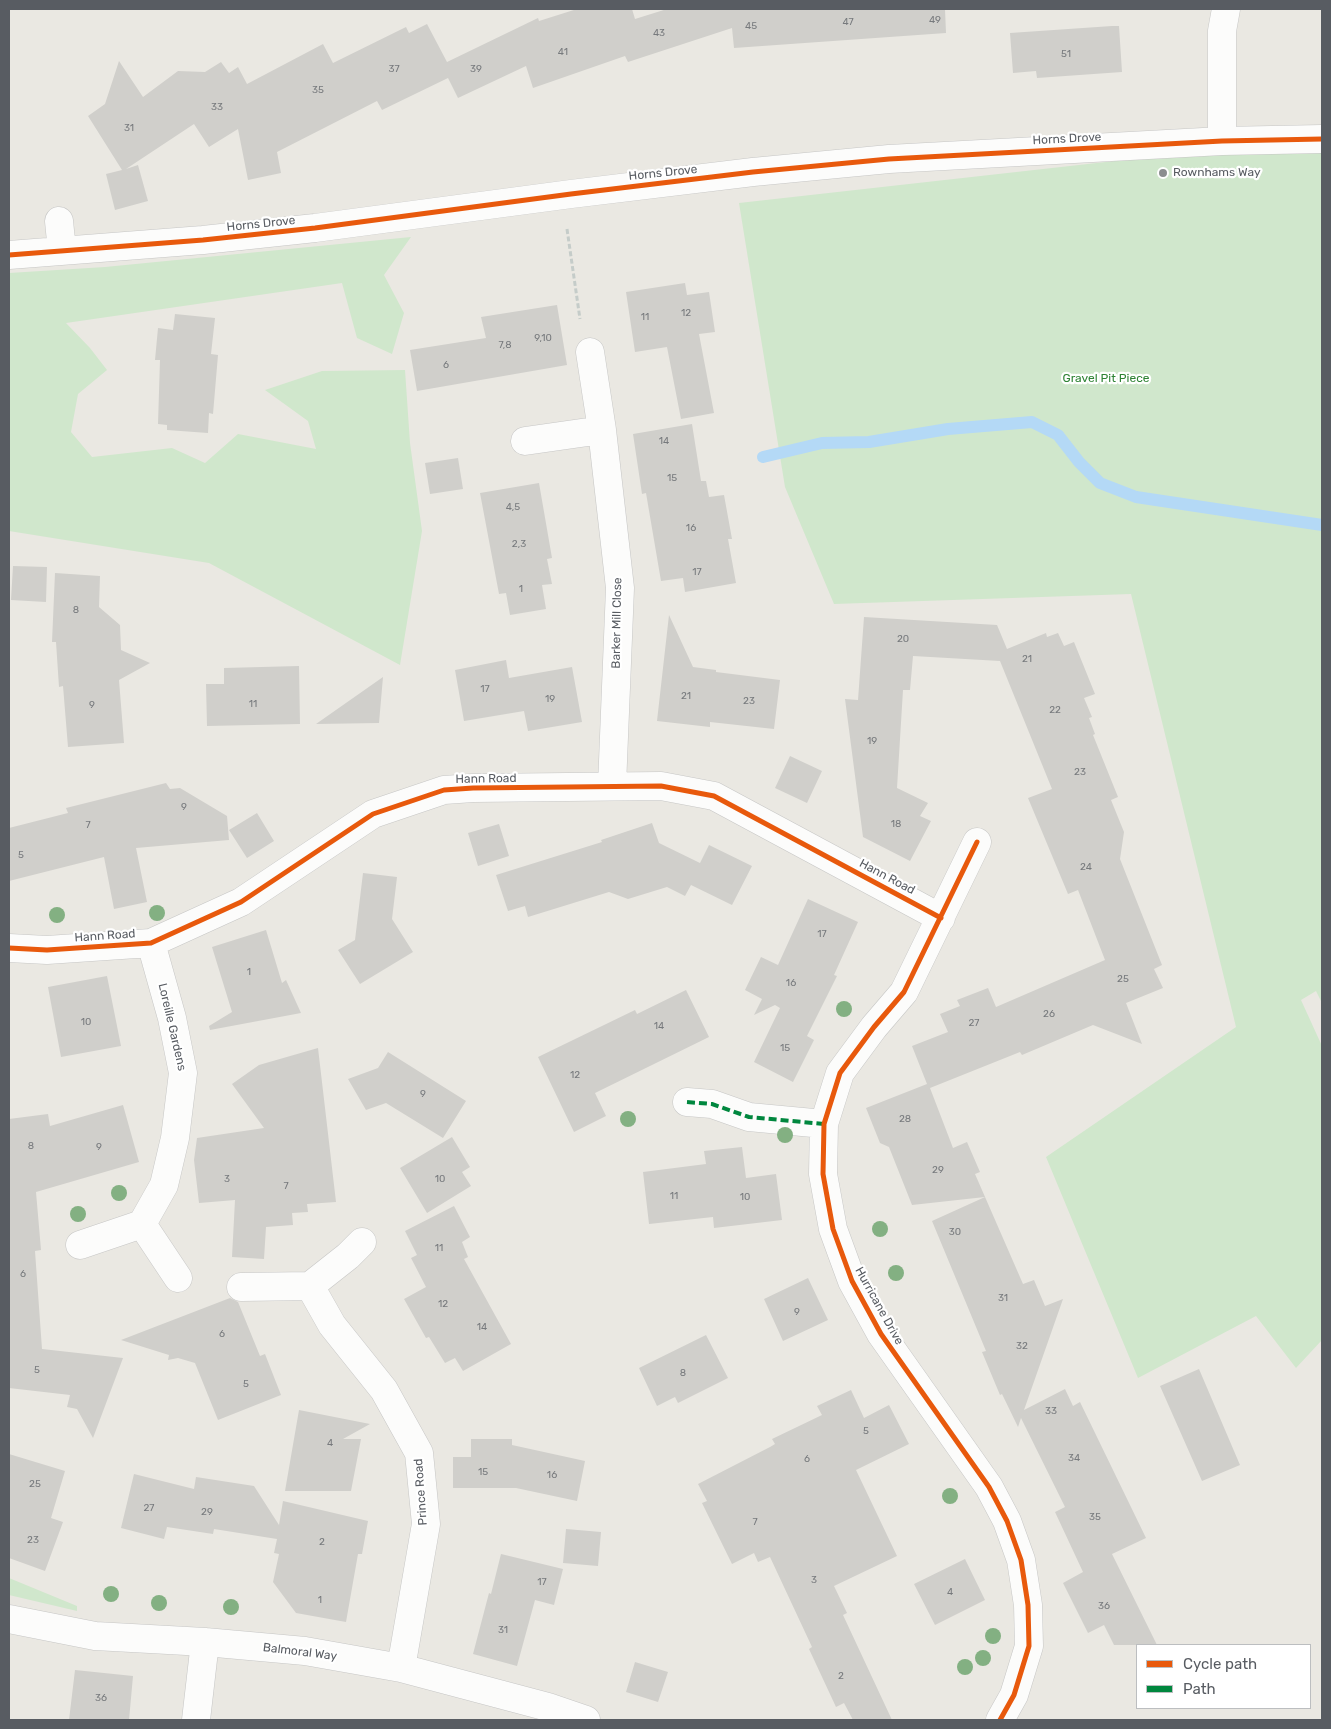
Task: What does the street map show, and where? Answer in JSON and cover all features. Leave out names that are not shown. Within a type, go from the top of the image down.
[{"type":"street","points":[[1222,141],[1222,31],[1226,9]]},
{"type":"street","name":"Horns Drove","points":[[9,255],[203,240],[296,230],[753,172],[889,159],[1222,141],[1322,139]]},
{"type":"street","points":[[59,221],[62,251]]},
{"type":"street","name":"Barker Mill Close","points":[[590,352],[602,430],[620,588],[612,786]]},
{"type":"street","points":[[525,441],[602,430]]},
{"type":"street","name":"Hann Road","points":[[9,948],[47,950],[151,944],[241,902],[373,814],[444,790],[661,786],[714,796],[941,918]]},
{"type":"street","name":"Hurricane Drive","points":[[977,842],[904,992],[874,1027],[840,1073],[824,1124],[823,1174],[833,1229],[852,1281],[881,1334],[989,1487],[1007,1521],[1021,1560],[1028,1605],[1029,1646],[1014,1695],[1000,1720]]},
{"type":"street","name":"Loreille Gardens","points":[[142,1224],[164,1184],[175,1138],[183,1073],[172,1018],[151,944]]},
{"type":"street","points":[[687,1102],[712,1104],[749,1117],[824,1124]]},
{"type":"street","points":[[80,1245],[142,1224],[178,1278]]},
{"type":"street","points":[[241,1287],[310,1286],[348,1256],[362,1242]]},
{"type":"street","name":"Prince Road","points":[[310,1286],[332,1325],[384,1390],[419,1453],[426,1524],[401,1668]]},
{"type":"street","name":"Balmoral Way","points":[[9,1619],[95,1636],[205,1642],[305,1651],[401,1668],[548,1707],[586,1720]]},
{"type":"street","points":[[196,1720],[205,1642]]},
{"type":"path","points":[[562,195],[584,346],[590,352]]},
{"type":"green space","name":"Gravel Pit Piece","points":[[1222,149],[1322,152],[1322,1003],[1316,991],[1301,1000],[1322,1046],[1322,1340],[1296,1368],[1256,1316],[1138,1378],[1046,1157],[1236,1027],[1131,594],[834,604],[785,487],[739,203]]},
{"type":"green space","points":[[411,237],[384,275],[404,313],[392,354],[357,338],[342,283],[66,323],[90,348],[107,370],[78,394],[71,432],[92,457],[172,448],[205,463],[238,434],[316,449],[308,421],[265,390],[322,371],[405,370],[410,443],[422,531],[400,665],[209,563],[9,531],[9,273],[105,267]]},
{"type":"green space","points":[[9,1578],[77,1606],[77,1611],[9,1595]]},
{"type":"building","points":[[577,9],[632,9],[635,19],[667,9],[945,9],[946,33],[734,48],[732,28],[628,62],[625,56],[533,88],[526,66],[458,98],[448,78],[382,110],[377,101],[277,152],[281,173],[248,180],[238,129],[209,147],[194,124],[126,169],[138,165],[148,201],[115,210],[106,174],[122,170],[88,116],[105,104],[119,61],[143,97],[178,71],[205,72],[221,62],[229,73],[238,67],[247,84],[323,44],[333,63],[406,27],[409,33],[427,24],[447,62],[538,18],[539,21]]},
{"type":"building","points":[[1119,26],[1122,72],[1037,78],[1036,71],[1013,73],[1010,33]]},
{"type":"building","points":[[685,283],[687,295],[709,292],[715,332],[699,334],[714,413],[681,419],[667,347],[635,352],[626,292]]},
{"type":"building","points":[[557,305],[567,365],[417,391],[410,350],[486,338],[481,317]]},
{"type":"building","points":[[175,314],[215,318],[211,354],[218,355],[213,414],[209,413],[208,433],[167,430],[167,425],[158,424],[160,360],[155,360],[158,328],[173,330]]},
{"type":"building","points":[[692,424],[701,481],[706,481],[709,497],[724,495],[732,539],[728,539],[736,583],[685,592],[683,578],[661,581],[646,493],[642,494],[633,434]]},
{"type":"building","points":[[458,458],[463,489],[430,494],[425,463]]},
{"type":"building","points":[[539,483],[552,558],[547,559],[552,584],[542,585],[546,609],[510,615],[506,593],[499,594],[480,493]]},
{"type":"building","points":[[13,566],[47,567],[46,602],[11,600]]},
{"type":"building","points":[[55,573],[100,576],[99,607],[120,625],[121,650],[150,663],[119,680],[124,743],[68,747],[63,686],[59,687],[56,642],[52,642]]},
{"type":"building","points":[[669,615],[693,667],[716,670],[716,672],[780,680],[774,729],[710,722],[710,727],[657,721]]},
{"type":"building","points":[[864,617],[997,625],[1007,649],[1046,633],[1047,637],[1058,633],[1064,646],[1074,642],[1095,694],[1084,698],[1092,717],[1089,718],[1095,734],[1093,735],[1118,797],[1111,800],[1124,832],[1120,859],[1162,965],[1154,969],[1163,988],[1126,1003],[1142,1044],[1093,1025],[1022,1055],[1020,1052],[930,1088],[953,1148],[967,1142],[980,1172],[975,1174],[1023,1284],[1034,1280],[1045,1306],[1063,1299],[1024,1410],[1065,1389],[1073,1406],[1080,1402],[1146,1538],[1112,1554],[1157,1644],[1114,1645],[1104,1625],[1088,1633],[1063,1583],[1083,1572],[1055,1512],[1065,1507],[1021,1418],[1018,1427],[1002,1394],[1000,1395],[982,1352],[986,1351],[932,1221],[985,1197],[912,1205],[889,1147],[880,1143],[866,1108],[927,1084],[912,1046],[948,1032],[940,1014],[960,1006],[957,1000],[988,988],[996,1007],[1105,960],[1078,890],[1068,894],[1028,798],[1052,789],[1000,661],[913,656],[910,690],[903,690],[897,788],[928,803],[920,816],[931,821],[910,861],[863,837],[845,699],[858,700]]},
{"type":"building","points":[[506,660],[509,678],[572,667],[582,722],[528,731],[524,711],[464,721],[455,670]]},
{"type":"building","points":[[299,666],[300,724],[207,726],[206,684],[224,684],[224,668]]},
{"type":"building","points":[[383,677],[379,723],[316,724]]},
{"type":"building","points":[[790,756],[822,771],[807,803],[775,788]]},
{"type":"building","points":[[166,783],[170,789],[180,788],[227,816],[229,840],[136,848],[147,902],[114,909],[104,857],[9,881],[9,828],[68,813],[66,808]]},
{"type":"building","points":[[257,813],[274,841],[247,858],[229,830]]},
{"type":"building","points":[[652,823],[659,843],[700,863],[709,845],[752,866],[732,905],[691,885],[685,896],[667,887],[628,899],[609,892],[528,917],[525,906],[508,911],[496,875],[602,842],[601,840]]},
{"type":"building","points":[[499,824],[509,856],[478,866],[468,833]]},
{"type":"building","points":[[363,873],[397,877],[392,919],[413,952],[360,984],[338,950],[355,940]]},
{"type":"building","points":[[808,899],[858,922],[834,975],[837,976],[807,1036],[814,1040],[793,1082],[754,1062],[780,1008],[775,1005],[754,1015],[762,999],[745,990],[761,957],[778,965]]},
{"type":"building","points":[[266,930],[282,983],[286,980],[301,1013],[210,1030],[209,1026],[232,1012],[212,947]]},
{"type":"building","points":[[107,976],[121,1046],[61,1057],[48,987]]},
{"type":"building","points":[[686,990],[709,1037],[595,1093],[606,1116],[574,1132],[538,1057],[635,1010],[637,1014]]},
{"type":"building","points":[[318,1048],[336,1202],[307,1204],[308,1212],[292,1213],[293,1225],[266,1227],[264,1259],[232,1257],[235,1200],[199,1203],[194,1160],[197,1138],[264,1128],[232,1084],[259,1065]]},
{"type":"building","points":[[388,1052],[466,1101],[443,1138],[386,1103],[366,1110],[348,1079],[378,1068]]},
{"type":"building","points":[[123,1105],[139,1162],[36,1192],[41,1250],[35,1251],[42,1349],[123,1358],[93,1438],[77,1409],[67,1407],[70,1395],[9,1388],[9,1119],[48,1114],[50,1126]]},
{"type":"building","points":[[452,1137],[470,1167],[462,1172],[471,1186],[427,1213],[400,1168]]},
{"type":"building","points":[[742,1147],[746,1178],[776,1174],[782,1220],[714,1228],[713,1217],[649,1224],[643,1172],[706,1164],[704,1151]]},
{"type":"building","points":[[454,1206],[470,1237],[462,1242],[468,1257],[464,1259],[511,1344],[463,1371],[455,1358],[445,1363],[429,1337],[426,1338],[404,1299],[426,1287],[411,1258],[417,1255],[405,1231]]},
{"type":"building","points":[[808,1278],[828,1320],[783,1341],[764,1299]]},
{"type":"building","points":[[230,1298],[238,1302],[260,1356],[265,1354],[281,1395],[218,1420],[195,1363],[178,1358],[168,1360],[169,1355],[121,1340]]},
{"type":"building","points":[[706,1335],[728,1378],[678,1403],[675,1397],[657,1406],[639,1368]]},
{"type":"building","points":[[1199,1369],[1240,1465],[1202,1481],[1160,1386]]},
{"type":"building","points":[[851,1390],[864,1418],[889,1405],[909,1444],[856,1470],[897,1556],[834,1586],[847,1613],[843,1615],[892,1720],[853,1720],[844,1703],[836,1707],[809,1649],[812,1647],[770,1557],[758,1562],[754,1553],[732,1564],[702,1503],[707,1501],[698,1484],[775,1444],[772,1439],[822,1415],[817,1406]]},
{"type":"building","points":[[299,1410],[370,1424],[343,1439],[361,1439],[351,1491],[285,1491]]},
{"type":"building","points":[[471,1439],[512,1439],[512,1445],[585,1461],[577,1501],[516,1488],[453,1488],[453,1457],[471,1457]]},
{"type":"building","points":[[9,1454],[65,1471],[51,1518],[63,1522],[45,1571],[9,1558]]},
{"type":"building","points":[[134,1474],[194,1489],[196,1477],[254,1486],[279,1525],[283,1501],[368,1521],[362,1554],[358,1554],[346,1622],[296,1613],[273,1582],[279,1554],[274,1553],[277,1539],[214,1529],[213,1534],[167,1527],[164,1539],[121,1528]]},
{"type":"building","points":[[566,1529],[601,1532],[598,1566],[563,1563]]},
{"type":"building","points":[[501,1554],[563,1569],[554,1605],[535,1600],[517,1666],[473,1654]]},
{"type":"building","points":[[965,1559],[985,1600],[935,1625],[914,1584]]},
{"type":"building","points":[[635,1662],[668,1672],[658,1702],[626,1692]]},
{"type":"building","points":[[75,1670],[133,1676],[129,1720],[69,1720]]},
{"type":"waterway","points":[[763,457],[822,443],[869,442],[948,429],[1032,422],[1058,435],[1079,462],[1100,483],[1136,497],[1322,525]]},
{"type":"marked path","points":[[687,1102],[712,1104],[749,1117],[824,1124]]},
{"type":"cycle path","points":[[9,255],[203,240],[315,228],[753,172],[889,159],[1222,141],[1322,139]]},
{"type":"cycle path","points":[[9,948],[47,950],[151,943],[241,902],[373,814],[444,790],[473,788],[661,786],[714,796],[941,918]]},
{"type":"cycle path","points":[[977,842],[904,992],[874,1027],[840,1073],[824,1124],[823,1174],[833,1229],[852,1281],[881,1334],[989,1487],[1007,1521],[1021,1560],[1028,1605],[1029,1646],[1014,1695],[1000,1720]]},
{"type":"place","name":"Rownhams Way","points":[[1163,173]]}]
